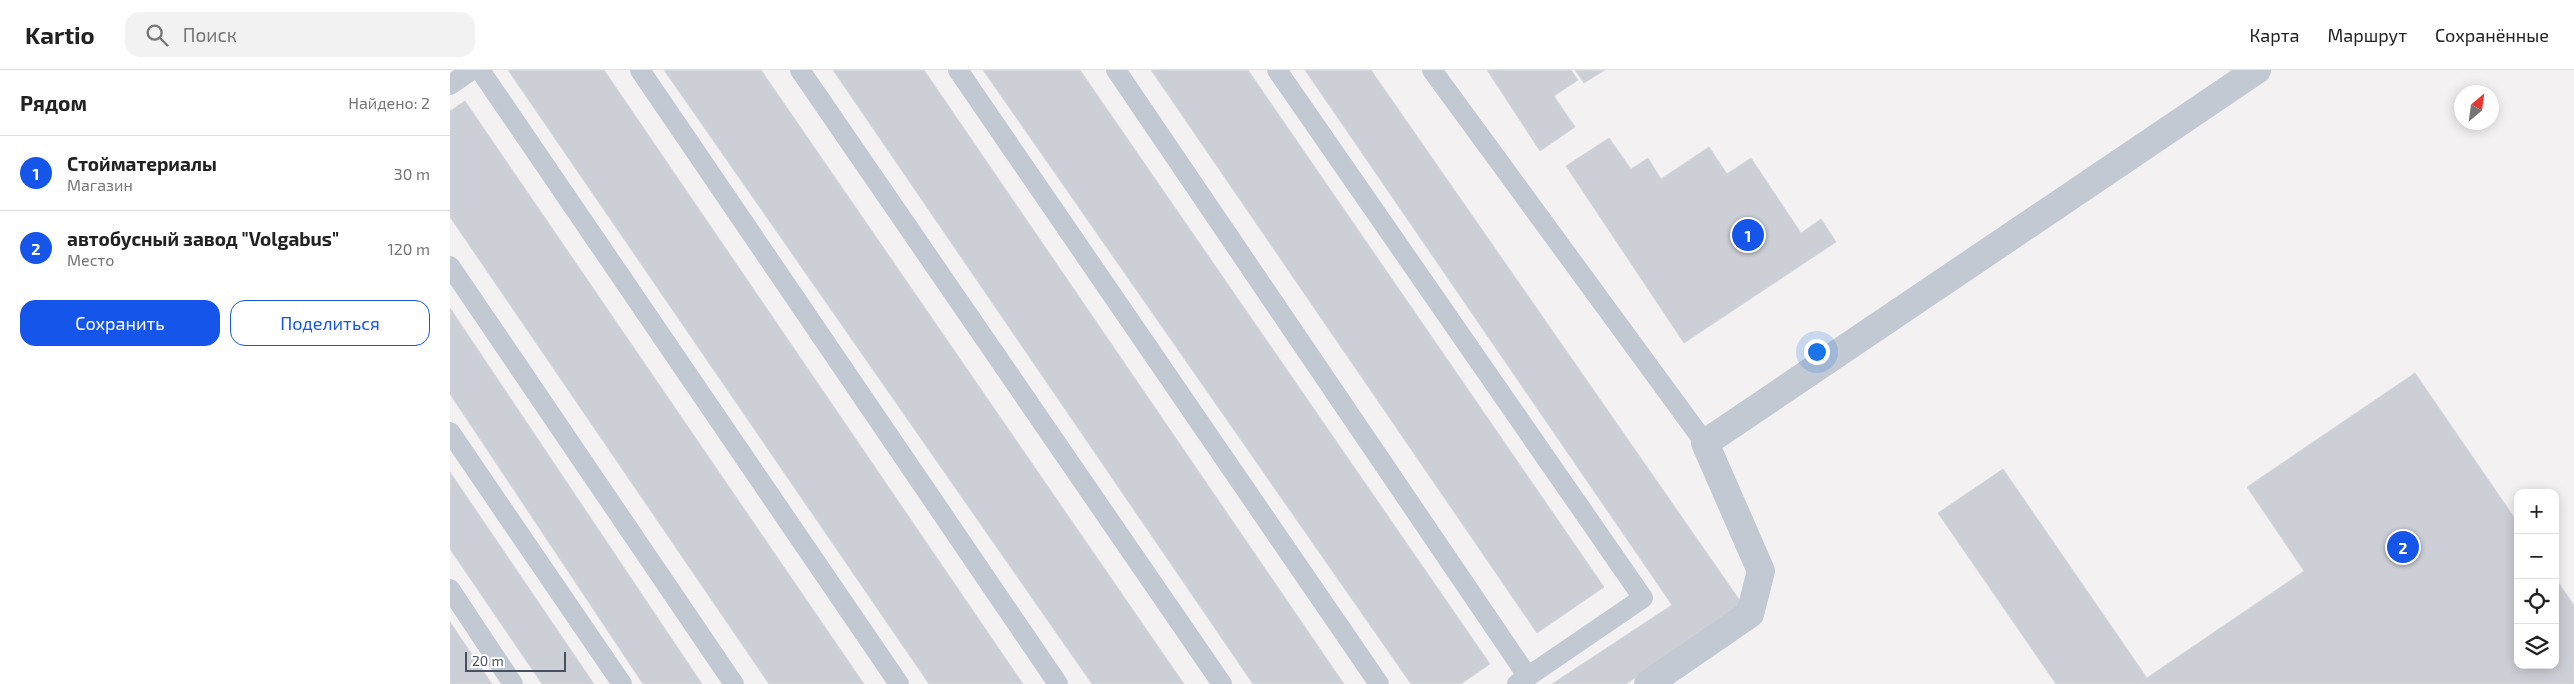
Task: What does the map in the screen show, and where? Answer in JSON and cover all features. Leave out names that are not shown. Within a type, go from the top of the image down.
[{"type":"street","points":[[1648,684],[1750,614],[1761,570],[1706,443],[2257,70]]},
{"type":"lane","points":[[450,85],[472,70]]},
{"type":"lane","points":[[480,70],[899,684]]},
{"type":"lane","points":[[640,70],[1058,684]]},
{"type":"lane","points":[[800,70],[1222,684]]},
{"type":"lane","points":[[958,70],[1379,684]]},
{"type":"lane","points":[[1116,70],[1522,680],[1643,598],[1277,70]]},
{"type":"lane","points":[[1432,70],[1706,443]]},
{"type":"lane","points":[[450,266],[734,684]]},
{"type":"lane","points":[[450,432],[622,684]]},
{"type":"lane","points":[[450,589],[513,684]]},
{"type":"building","points":[[508,70],[604,70],[1023,684],[929,684]]},
{"type":"building","points":[[664,70],[761,70],[1184,684],[1092,684]]},
{"type":"building","points":[[833,70],[924,70],[1344,684],[1253,684]]},
{"type":"building","points":[[983,70],[1080,70],[1490,664],[1461,684],[1411,684]]},
{"type":"building","points":[[1151,70],[1248,70],[1604,587],[1537,633]]},
{"type":"building","points":[[1305,70],[1371,70],[1743,605],[1626,684],[1552,684],[1672,605]]},
{"type":"building","points":[[1487,70],[1571,70],[1578,80],[1554,96],[1575,127],[1540,151]]},
{"type":"building","points":[[1575,70],[1605,70],[1584,83]]},
{"type":"building","points":[[465,101],[864,684],[769,684],[450,217],[450,111]]},
{"type":"building","points":[[1609,138],[1631,169],[1648,158],[1661,179],[1709,147],[1727,174],[1751,158],[1801,233],[1821,219],[1836,242],[1684,343],[1566,166]]},
{"type":"building","points":[[450,308],[702,684],[643,684],[450,394]]},
{"type":"building","points":[[2415,373],[2514,517],[2514,669],[2559,669],[2559,584],[2574,605],[2574,684],[2138,684],[2304,571],[2247,487]]},
{"type":"building","points":[[2003,469],[2147,678],[2138,684],[2056,684],[1938,513]]},
{"type":"building","points":[[450,472],[594,684],[542,684],[450,549]]},
{"type":"building","points":[[450,622],[492,684],[450,684]]},
{"type":"place","name":"Стойматериалы","points":[[1748,235]]},
{"type":"place","name":"автобусный завод \"Volgabus\"","points":[[2403,547]]}]
